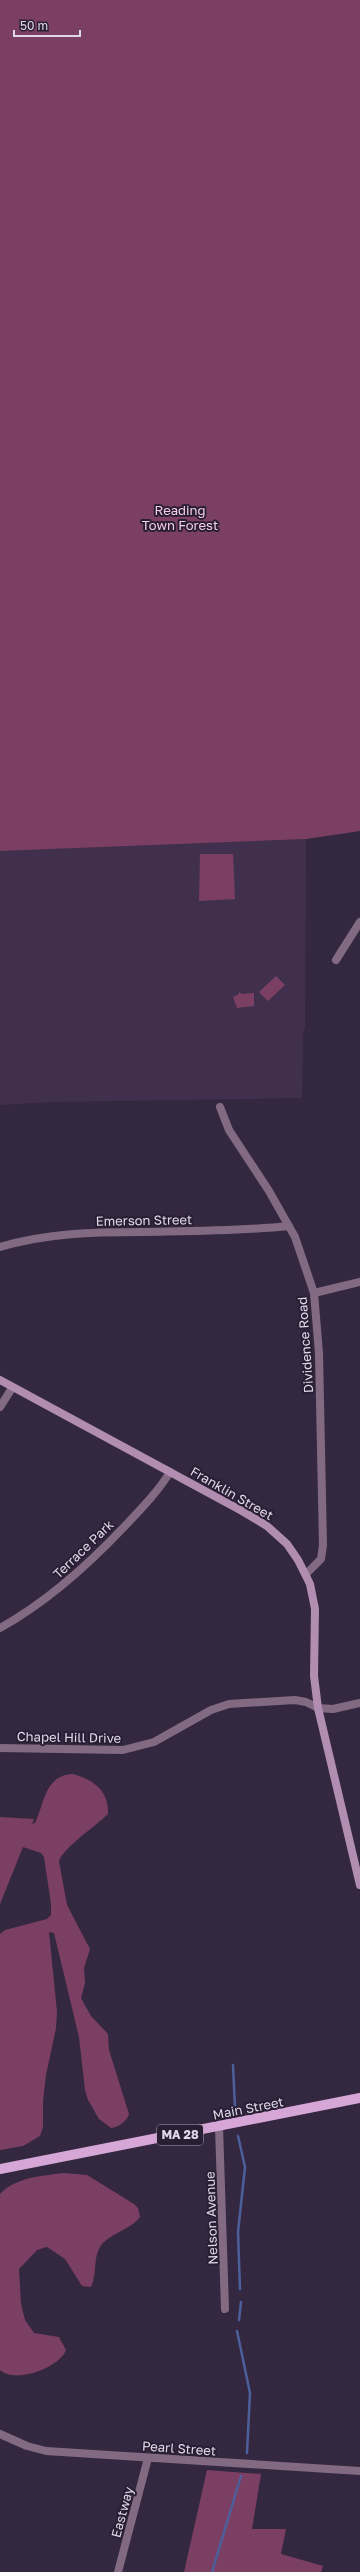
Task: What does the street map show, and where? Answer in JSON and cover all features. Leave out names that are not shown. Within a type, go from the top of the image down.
[{"type":"main road","name":"Franklin Street","points":[[0,1380],[12,1388],[170,1472],[267,1526],[287,1544],[306,1574],[315,1609],[314,1676],[318,1708],[356,1858],[360,1885]]},
{"type":"main road","name":"Main Street","points":[[0,2169],[360,2098]]},
{"type":"street","points":[[336,960],[360,922]]},
{"type":"street","name":"Dividence Road","points":[[220,1107],[229,1130],[289,1226],[303,1256],[314,1293],[319,1353],[323,1545],[320,1559],[306,1574]]},
{"type":"street","name":"Emerson Street","points":[[0,1247],[39,1237],[79,1233],[216,1231],[289,1226]]},
{"type":"street","points":[[314,1293],[360,1282]]},
{"type":"street","points":[[0,1407],[12,1388]]},
{"type":"street","name":"Terrace Park","points":[[0,1628],[49,1596],[85,1567],[140,1510],[170,1472]]},
{"type":"street","name":"Chapel Hill Drive","points":[[0,1748],[128,1750],[154,1742],[211,1710],[229,1704],[294,1700],[306,1702],[318,1708]]},
{"type":"street","points":[[318,1708],[333,1709],[360,1703]]},
{"type":"street","name":"Nelson Avenue","points":[[219,2127],[225,2309]]},
{"type":"street","name":"Pearl Street","points":[[0,2434],[42,2451],[360,2471]]},
{"type":"street","name":"Eastway","points":[[118,2572],[148,2458]]},
{"type":"shaded area","points":[[306,839],[305,1027],[303,1033],[302,1098],[51,1102],[0,1105],[0,851]]},
{"type":"green space","name":"Reading Town Forest","points":[[0,0],[360,0],[360,831],[306,839],[0,851]]},
{"type":"green space","points":[[200,854],[233,854],[235,899],[199,901]]},
{"type":"green space","points":[[276,976],[285,985],[268,1001],[259,992]]},
{"type":"green space","points":[[239,992],[242,994],[254,993],[254,1006],[237,1008],[233,997],[239,994]]},
{"type":"green space","points":[[73,1774],[81,1776],[94,1783],[103,1793],[108,1806],[108,1814],[67,1849],[59,1861],[67,1905],[90,1949],[84,1968],[85,1983],[81,1998],[91,2016],[108,2034],[109,2050],[129,2114],[122,2123],[111,2128],[99,2119],[88,2100],[85,2090],[79,2037],[54,1933],[49,1932],[57,2012],[56,2028],[46,2075],[43,2101],[43,2127],[40,2136],[23,2146],[0,2150],[0,1934],[5,1930],[47,1919],[51,1915],[51,1904],[44,1857],[41,1853],[23,1847],[0,1904],[0,1817],[34,1819],[32,1824],[35,1823],[51,1784],[57,1779]]},
{"type":"green space","points":[[64,2173],[87,2175],[134,2204],[138,2208],[140,2217],[130,2226],[108,2238],[100,2247],[96,2256],[94,2277],[91,2287],[82,2286],[65,2259],[47,2247],[37,2250],[19,2269],[21,2304],[25,2320],[34,2333],[59,2337],[66,2350],[62,2357],[46,2368],[26,2375],[7,2374],[0,2370],[0,2194],[6,2188],[30,2178]]},
{"type":"green space","points":[[207,2470],[261,2474],[252,2529],[286,2529],[281,2554],[323,2566],[321,2572],[184,2572]]},
{"type":"waterway","points":[[233,2065],[235,2108]]},
{"type":"waterway","points":[[238,2136],[245,2167],[238,2232],[240,2289]]},
{"type":"waterway","points":[[239,2320],[241,2302]]},
{"type":"waterway","points":[[237,2331],[250,2393],[247,2453]]},
{"type":"waterway","points":[[212,2572],[241,2476]]}]
